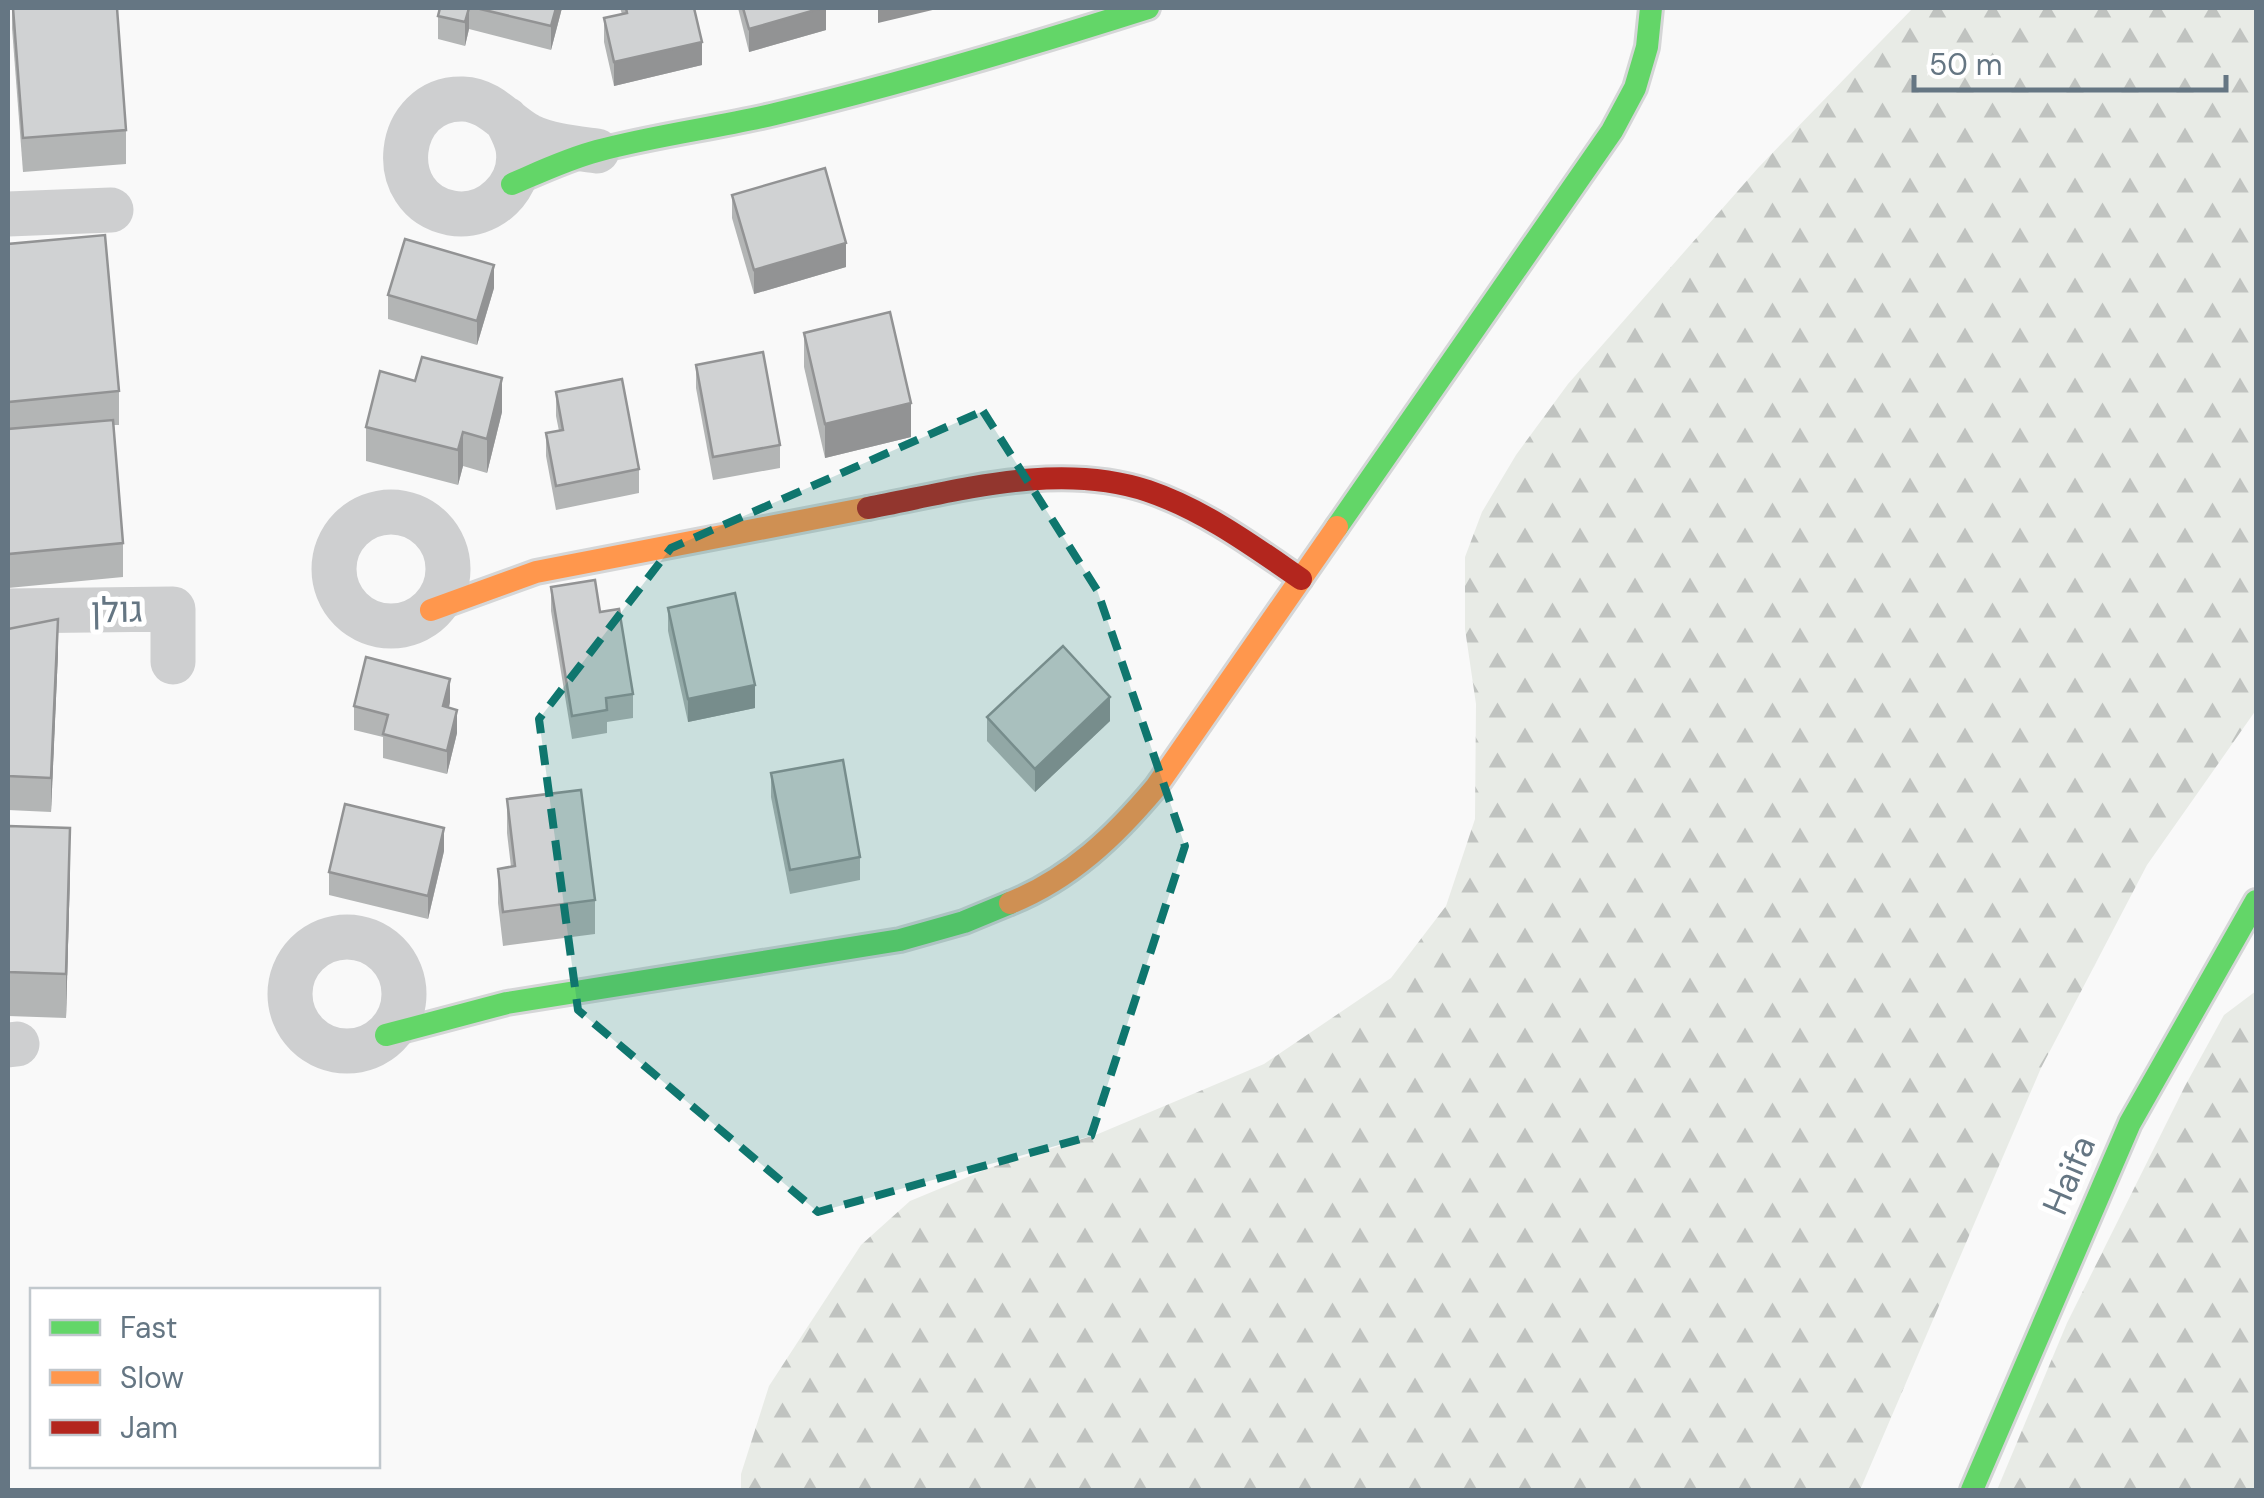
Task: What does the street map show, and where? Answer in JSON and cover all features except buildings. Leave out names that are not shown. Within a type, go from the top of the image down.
[{"type":"main road","points":[[512,184],[597,151],[744,121],[894,84],[1148,8]]},
{"type":"main road","points":[[386,1036],[507,1003],[900,940],[964,922],[1020,899],[1083,862],[1126,823],[1156,787],[1612,131],[1634,88],[1647,48],[1652,8]]},
{"type":"main road","points":[[431,610],[536,572],[1005,482],[1057,478],[1096,479],[1173,500],[1238,536],[1301,579]]},
{"type":"main road","name":"Haifa","points":[[1972,1490],[2130,1123],[2256,900]]},
{"type":"street","points":[[1638,8],[1642,20],[1641,66]]},
{"type":"street","points":[[506,120],[514,134],[518,168],[502,198],[487,208],[455,214],[424,200],[413,187],[404,158],[412,127],[422,115],[449,100],[480,102],[528,135],[556,145],[597,151]]},
{"type":"street","points":[[8,214],[111,210]]},
{"type":"street","points":[[441,540],[448,580],[442,596],[418,620],[385,626],[354,612],[343,599],[334,570],[342,539],[364,518],[380,512],[410,514],[424,521],[441,540],[468,555],[536,572]]},
{"type":"street","name":"גולן","points":[[8,611],[172,609],[172,662]]},
{"type":"street","points":[[335,938],[365,940],[379,947],[400,972],[403,1006],[386,1036],[373,1045],[340,1052],[323,1047],[309,1038],[292,1011],[289,995],[298,965],[307,953],[335,938]]},
{"type":"street","points":[[400,972],[435,991],[464,999],[507,1003]]},
{"type":"highlighted area","points":[[983,411],[1097,590],[1185,846],[1091,1136],[818,1212],[578,1010],[539,719],[671,548]]},
{"type":"green space","points":[[1913,8],[2256,8],[2256,710],[2147,865],[2041,1068],[1860,1490],[741,1490],[741,1474],[769,1386],[861,1245],[910,1201],[992,1167],[1098,1134],[1264,1064],[1391,978],[1446,906],[1475,819],[1476,704],[1465,629],[1465,557],[1482,512],[1516,455],[1568,384],[1758,168]]},
{"type":"green space","points":[[2256,991],[2256,1490],[1997,1490],[2067,1323],[2185,1086],[2224,1015]]},
{"type":"traffic: fast","points":[[512,184],[597,151],[869,90],[1148,8]]},
{"type":"traffic: fast","points":[[1337,527],[1612,131],[1635,88],[1647,47],[1651,8]]},
{"type":"traffic: fast","points":[[1972,1490],[2130,1123],[2256,901]]},
{"type":"traffic: fast","points":[[386,1035],[507,1003],[900,940],[964,922],[1010,903]]},
{"type":"traffic: slow","points":[[431,610],[536,572],[868,508]]},
{"type":"traffic: slow","points":[[1010,903],[1072,869],[1108,839],[1156,787],[1337,527]]},
{"type":"traffic: jam","points":[[868,508],[1008,482],[1114,482],[1189,508],[1301,579]]}]
